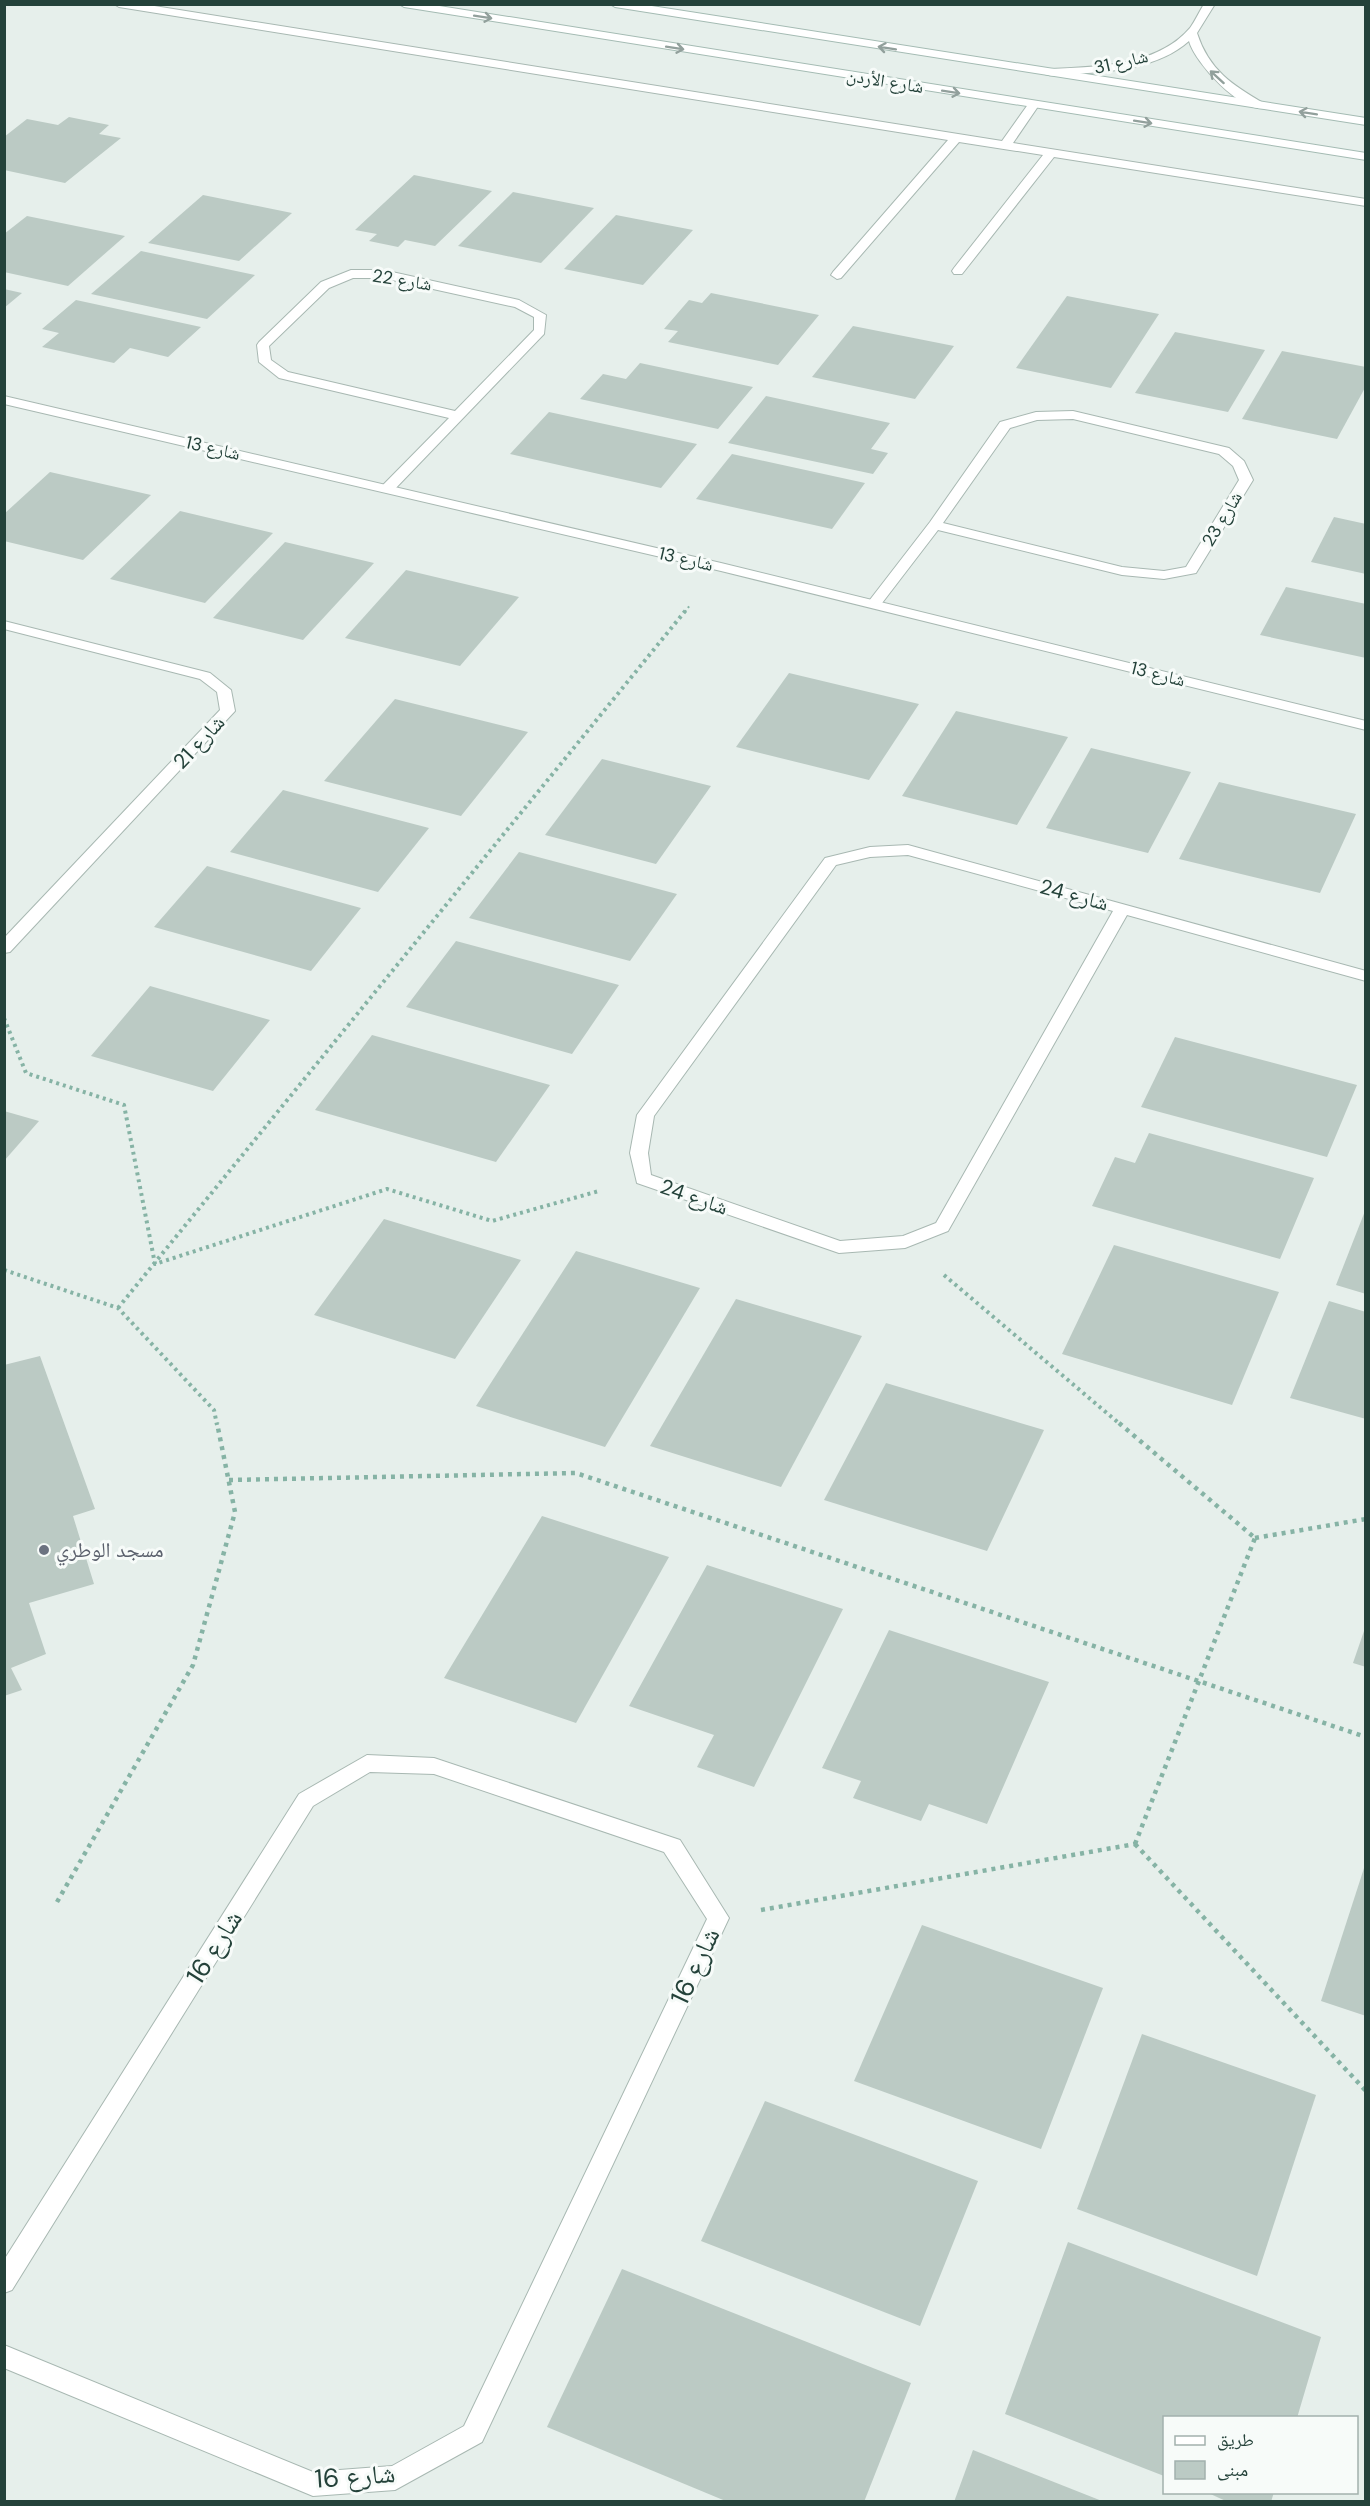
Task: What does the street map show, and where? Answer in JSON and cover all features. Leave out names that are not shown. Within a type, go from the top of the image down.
[{"type":"street","points":[[119,4],[1365,203]]},
{"type":"street","name":"شارع الأردن","points":[[404,4],[1365,157]]},
{"type":"street","name":"شارع الأردن","points":[[615,4],[1365,122]]},
{"type":"street","name":"شارع 31","points":[[1044,72],[1098,69],[1144,59],[1180,43],[1192,33],[1210,4]]},
{"type":"street","points":[[1192,33],[1194,45],[1210,71],[1223,83],[1261,106]]},
{"type":"street","points":[[1005,146],[1033,105]]},
{"type":"street","points":[[837,275],[956,138]]},
{"type":"street","points":[[958,271],[1051,153]]},
{"type":"street","name":"شارع 22","points":[[387,489],[458,416],[540,331],[540,315],[519,304],[383,274],[351,274],[326,285],[263,345],[266,362],[284,375],[458,416]]},
{"type":"street","name":"شارع 13","points":[[4,400],[721,567],[1365,726]]},
{"type":"street","name":"23 شارع","points":[[874,604],[935,525],[1005,424],[1036,416],[1073,415],[1224,452],[1239,464],[1246,480],[1191,570],[1164,575],[1122,571],[935,525]]},
{"type":"street","name":"شارع 21","points":[[4,639],[10,626],[205,676],[224,690],[228,711],[4,948]]},
{"type":"street","name":"شارع 24","points":[[1122,908],[942,1227],[905,1242],[839,1247],[643,1179],[639,1153],[646,1115],[831,861],[870,852],[908,850],[1122,908],[1365,976]]},
{"type":"street","name":"شارع 16","points":[[4,2282],[306,1800],[367,1763],[434,1766],[672,1846],[718,1918],[473,2434],[395,2478],[313,2484],[4,2356]]},
{"type":"path","points":[[118,1308],[721,567]]},
{"type":"path","points":[[4,1018],[26,1073],[124,1105],[155,1264]]},
{"type":"path","points":[[155,1264],[387,1189],[492,1221],[643,1179]]},
{"type":"path","points":[[905,1242],[1255,1538]]},
{"type":"path","points":[[4,1270],[118,1308],[214,1410],[235,1512],[193,1665],[57,1902]]},
{"type":"path","points":[[229,1480],[576,1473],[1365,1737]]},
{"type":"path","points":[[1255,1538],[1365,1519]]},
{"type":"path","points":[[1136,1844],[1255,1538]]},
{"type":"path","points":[[718,1918],[1136,1844]]},
{"type":"path","points":[[1136,1844],[1365,2091]]},
{"type":"building","points":[[69,117],[109,125],[99,134],[121,138],[65,183],[4,170],[4,137],[27,119],[58,125]]},
{"type":"building","points":[[414,175],[492,191],[435,246],[405,240],[398,247],[369,241],[377,234],[355,230]]},
{"type":"building","points":[[513,192],[594,208],[541,263],[458,246]]},
{"type":"building","points":[[203,195],[292,213],[239,261],[148,243]]},
{"type":"building","points":[[616,215],[693,230],[643,285],[564,269]]},
{"type":"building","points":[[27,216],[125,236],[68,286],[4,272],[4,234]]},
{"type":"building","points":[[141,251],[255,275],[207,319],[91,294]]},
{"type":"building","points":[[4,289],[22,293],[4,308]]},
{"type":"building","points":[[711,293],[819,315],[778,365],[668,342],[678,331],[664,329],[689,300],[702,303]]},
{"type":"building","points":[[1067,296],[1159,314],[1111,388],[1016,368]]},
{"type":"building","points":[[76,300],[201,327],[168,357],[130,348],[114,363],[42,347],[59,333],[42,329]]},
{"type":"building","points":[[853,326],[954,346],[915,399],[812,377]]},
{"type":"building","points":[[1175,332],[1265,350],[1228,412],[1135,393]]},
{"type":"building","points":[[1282,351],[1366,367],[1366,386],[1337,439],[1242,419]]},
{"type":"building","points":[[640,363],[753,387],[718,429],[580,399],[603,374],[626,379]]},
{"type":"building","points":[[766,396],[890,423],[871,449],[888,453],[873,474],[728,443]]},
{"type":"building","points":[[549,412],[697,444],[661,488],[510,454]]},
{"type":"building","points":[[732,454],[865,483],[832,529],[696,499]]},
{"type":"building","points":[[50,472],[151,495],[83,560],[4,541],[4,514]]},
{"type":"building","points":[[180,511],[273,533],[205,603],[110,579]]},
{"type":"building","points":[[1334,517],[1366,524],[1366,574],[1311,562]]},
{"type":"building","points":[[285,542],[374,563],[303,640],[213,618]]},
{"type":"building","points":[[406,570],[519,597],[460,666],[345,638]]},
{"type":"building","points":[[1286,587],[1366,604],[1366,658],[1260,635]]},
{"type":"building","points":[[789,673],[919,704],[869,780],[736,747]]},
{"type":"building","points":[[395,699],[528,732],[461,816],[324,781]]},
{"type":"building","points":[[956,711],[1068,737],[1017,825],[902,796]]},
{"type":"building","points":[[1091,748],[1191,772],[1148,853],[1046,828]]},
{"type":"building","points":[[602,759],[711,786],[656,864],[545,835]]},
{"type":"building","points":[[1219,782],[1356,814],[1320,893],[1179,859]]},
{"type":"building","points":[[283,790],[429,828],[378,892],[230,852]]},
{"type":"building","points":[[519,852],[677,894],[630,961],[469,918]]},
{"type":"building","points":[[207,866],[361,908],[311,971],[154,927]]},
{"type":"building","points":[[456,941],[619,985],[572,1054],[406,1007]]},
{"type":"building","points":[[150,986],[270,1020],[213,1091],[91,1056]]},
{"type":"building","points":[[372,1035],[550,1085],[496,1162],[315,1110]]},
{"type":"building","points":[[1175,1037],[1357,1085],[1327,1157],[1141,1107]]},
{"type":"building","points":[[4,1111],[39,1121],[4,1161]]},
{"type":"building","points":[[1149,1133],[1314,1178],[1280,1259],[1092,1206],[1115,1157],[1135,1163]]},
{"type":"building","points":[[1366,1211],[1366,1294],[1336,1285]]},
{"type":"building","points":[[384,1219],[521,1260],[455,1359],[314,1315]]},
{"type":"building","points":[[1114,1245],[1279,1292],[1232,1405],[1062,1354]]},
{"type":"building","points":[[576,1251],[700,1288],[605,1447],[476,1406]]},
{"type":"building","points":[[736,1299],[862,1336],[781,1487],[650,1446]]},
{"type":"building","points":[[1329,1301],[1366,1312],[1366,1419],[1290,1398]]},
{"type":"building","name":"مسجد الوطري","points":[[40,1356],[95,1509],[73,1516],[94,1584],[29,1603],[46,1654],[11,1668],[22,1690],[4,1696],[4,1365]]},
{"type":"building","points":[[886,1383],[1044,1430],[987,1551],[824,1500]]},
{"type":"building","points":[[542,1516],[669,1557],[576,1723],[444,1678]]},
{"type":"building","points":[[707,1565],[843,1609],[754,1787],[697,1767],[714,1735],[629,1706]]},
{"type":"building","points":[[1366,1628],[1366,1667],[1353,1663]]},
{"type":"building","points":[[889,1630],[1049,1682],[987,1824],[929,1804],[921,1821],[853,1798],[861,1781],[822,1768]]},
{"type":"building","points":[[1366,1865],[1366,2016],[1321,2001]]},
{"type":"building","points":[[922,1925],[1103,1988],[1041,2149],[854,2081]]},
{"type":"building","points":[[1142,2034],[1316,2095],[1257,2276],[1077,2209]]},
{"type":"building","points":[[765,2101],[978,2181],[920,2326],[701,2241]]},
{"type":"building","points":[[1068,2242],[1321,2337],[1298,2416],[1163,2416],[1163,2476],[1005,2414]]},
{"type":"building","points":[[622,2269],[911,2383],[864,2502],[728,2502],[547,2427]]},
{"type":"building","points":[[973,2450],[1102,2501],[1102,2502],[954,2502]]},
{"type":"building","points":[[1210,2494],[1273,2494],[1271,2502],[1228,2502]]},
{"type":"place","name":"مسجد الوطري","points":[[44,1550]]}]
